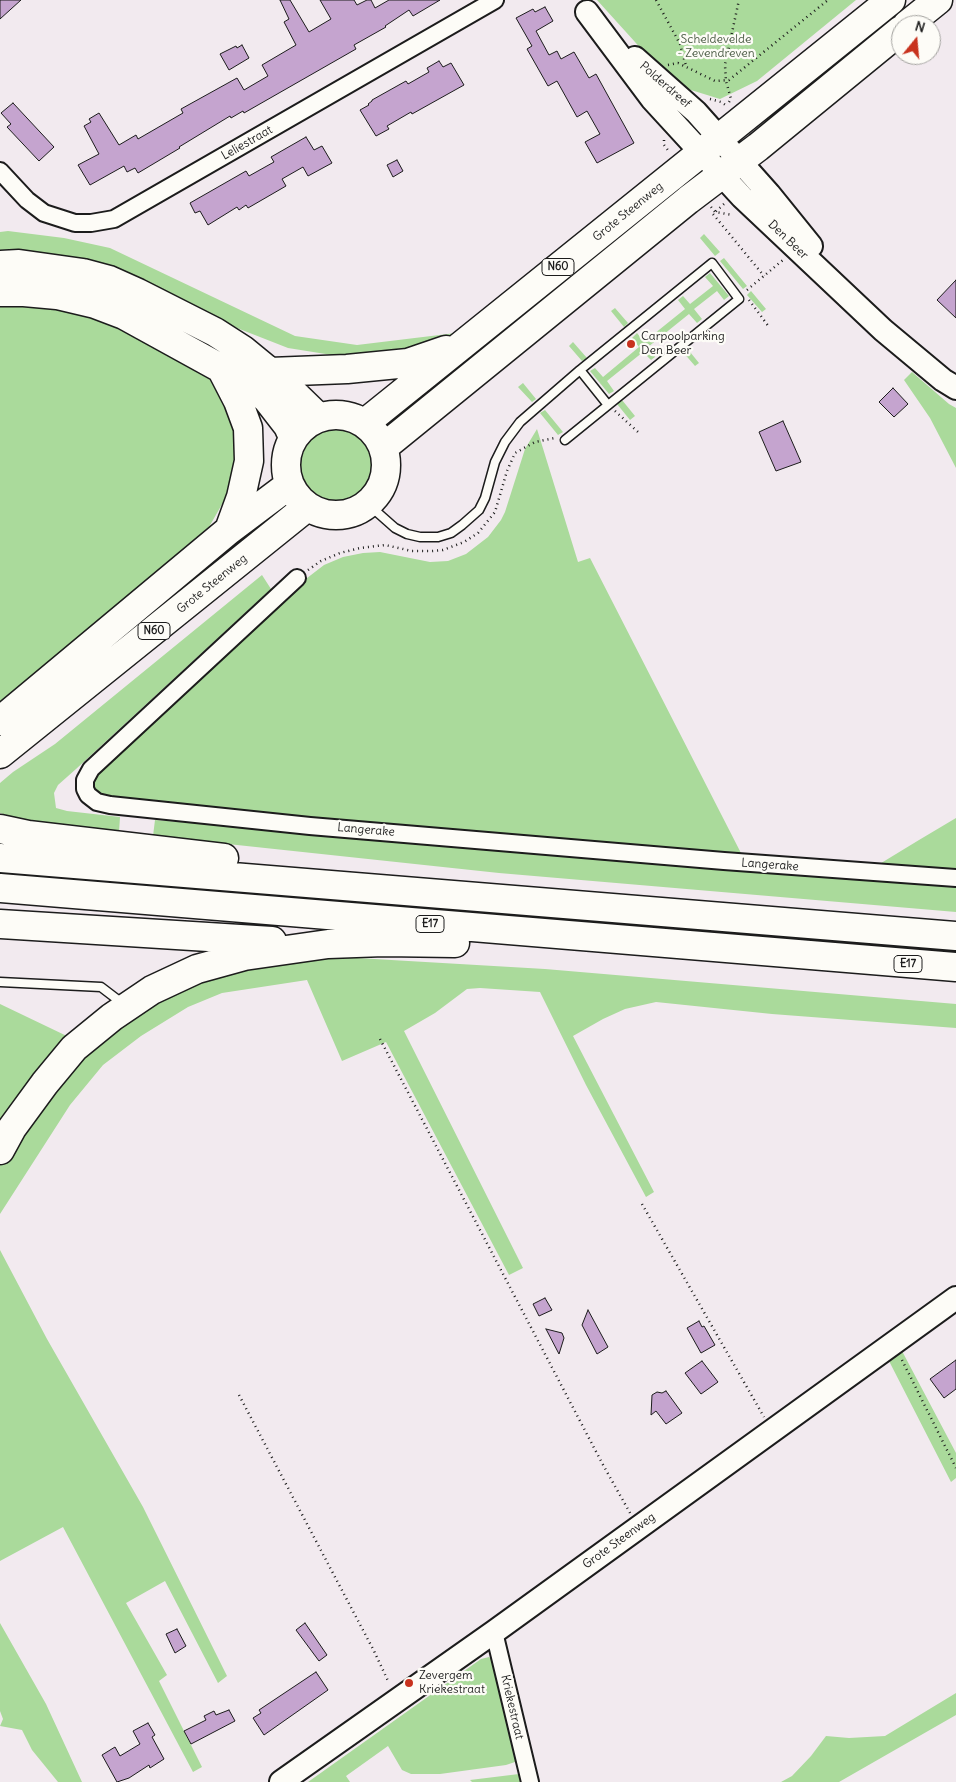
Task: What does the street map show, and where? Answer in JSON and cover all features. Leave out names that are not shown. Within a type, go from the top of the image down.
[{"type":"highway","name":"Grote Steenweg","points":[[365,423],[891,0]]},
{"type":"highway","points":[[919,15],[938,0]]},
{"type":"highway","name":"N60","points":[[384,447],[891,38]]},
{"type":"highway","points":[[0,265],[19,264],[83,273],[109,280],[215,332],[243,350],[270,372],[318,417]]},
{"type":"highway","points":[[0,292],[57,295],[94,304],[139,323],[253,386],[267,399],[288,426],[292,437]]},
{"type":"highway","points":[[270,372],[347,369],[408,363],[467,342]]},
{"type":"highway","points":[[220,368],[238,401],[248,428],[249,461],[229,530]]},
{"type":"highway","points":[[342,414],[365,423],[384,447],[387,468],[382,488],[368,505],[349,514],[327,515],[307,507],[288,485],[285,469],[286,452],[292,437],[304,425],[318,417],[342,414]]},
{"type":"highway","name":"N60","points":[[0,721],[229,530],[288,485]]},
{"type":"highway","name":"Grote Steenweg","points":[[0,754],[307,507]]},
{"type":"highway","points":[[0,828],[28,835],[255,862],[314,884]]},
{"type":"highway","points":[[0,858],[956,936]]},
{"type":"highway","name":"E17","points":[[0,888],[956,968]]},
{"type":"highway","points":[[0,924],[328,944],[384,942],[501,944],[615,952],[861,960]]},
{"type":"highway","points":[[0,1150],[12,1128],[74,1048],[152,990],[197,969],[244,956],[328,944]]},
{"type":"street","name":"Leliestraat","points":[[0,171],[27,200],[44,213],[75,223],[91,223],[114,219],[495,0]]},
{"type":"street","name":"Polderdreef","points":[[581,6],[652,99],[710,145],[731,168]]},
{"type":"street","name":"Polderdreef","points":[[581,6],[652,75],[696,112],[710,145]]},
{"type":"street","name":"Den Beer","points":[[731,168],[742,197],[857,303],[883,330],[943,380],[956,388]]},
{"type":"street","name":"Den Beer","points":[[731,168],[806,239],[857,303]]},
{"type":"street","name":"Langerake","points":[[297,578],[91,769],[85,780],[85,790],[88,795],[97,802],[110,805],[310,826],[724,862],[956,878]]},
{"type":"street","name":"Grote Steenweg","points":[[281,1782],[494,1632],[956,1298]]},
{"type":"street","name":"Kriekestraat","points":[[494,1632],[530,1782]]},
{"type":"lane","points":[[368,505],[395,528],[407,534],[420,537],[438,537],[450,533],[462,525],[479,510],[485,498],[495,462],[505,442],[520,422],[580,370],[712,263],[742,296],[566,440]]},
{"type":"lane","points":[[580,370],[608,405]]},
{"type":"lane","points":[[0,982],[101,986],[127,1007]]},
{"type":"path","points":[[656,0],[680,44],[686,66]]},
{"type":"path","points":[[726,105],[731,99],[726,81],[725,65],[739,0]]},
{"type":"path","points":[[652,75],[673,63],[686,66],[715,81],[726,81],[734,78],[828,0]]},
{"type":"path","points":[[715,212],[713,214],[764,276]]},
{"type":"path","points":[[769,327],[742,296],[796,248]]},
{"type":"path","points":[[608,405],[638,432]]},
{"type":"path","points":[[297,578],[321,560],[348,551],[385,545],[412,551],[432,551],[458,545],[478,533],[495,512],[507,471],[515,452],[535,442],[559,437],[566,440]]},
{"type":"path","points":[[380,1039],[602,1463],[639,1528]]},
{"type":"path","points":[[642,1204],[772,1431]]},
{"type":"path","points":[[894,1343],[956,1468]]},
{"type":"path","points":[[239,1395],[374,1651],[397,1700]]},
{"type":"green space","name":"Scheldevelde - Zevendreven","points":[[597,0],[856,0],[757,81],[720,99],[678,86],[654,63]]},
{"type":"green space","points":[[8,231],[64,238],[110,248],[295,336],[357,345],[456,333],[409,353],[357,359],[288,348],[237,328],[155,287],[0,253],[0,232]]},
{"type":"green space","points":[[704,234],[720,252],[715,256],[700,238]]},
{"type":"green space","points":[[724,258],[747,286],[743,289],[720,261]]},
{"type":"green space","points":[[710,273],[729,296],[724,300],[717,291],[694,309],[702,319],[697,323],[689,314],[648,347],[655,357],[651,360],[643,352],[607,381],[614,391],[609,394],[590,371],[595,368],[603,377],[639,347],[632,338],[637,333],[644,342],[685,309],[678,300],[683,296],[690,304],[713,286],[705,277]]},
{"type":"green space","points":[[751,291],[766,309],[762,312],[747,295]]},
{"type":"green space","points":[[0,303],[39,303],[119,323],[220,380],[237,419],[237,478],[209,527],[0,703]]},
{"type":"green space","points":[[615,308],[628,323],[624,327],[611,311]]},
{"type":"green space","points":[[573,342],[587,358],[582,361],[569,346]]},
{"type":"green space","points":[[686,347],[699,363],[695,366],[682,351]]},
{"type":"green space","points":[[912,372],[956,408],[956,468],[930,418],[904,380]]},
{"type":"green space","points":[[523,383],[536,399],[532,402],[518,387]]},
{"type":"green space","points":[[622,400],[635,416],[630,420],[617,404]]},
{"type":"green space","points":[[545,410],[563,432],[558,435],[540,413]]},
{"type":"green space","points":[[344,429],[363,439],[371,451],[373,465],[371,479],[363,491],[351,499],[330,501],[311,491],[303,479],[301,458],[311,439],[323,431]]},
{"type":"green space","points":[[537,429],[578,562],[590,558],[743,857],[422,831],[115,800],[99,795],[93,788],[94,779],[97,774],[285,595],[324,565],[343,557],[380,552],[430,562],[448,561],[466,554],[488,537],[505,512],[525,449]]},
{"type":"green space","points":[[262,575],[271,589],[58,785],[54,793],[56,808],[120,817],[119,832],[16,818],[0,813],[0,783],[55,744]]},
{"type":"green space","points":[[956,818],[956,872],[873,868],[919,840]]},
{"type":"green space","points":[[155,820],[956,885],[956,912],[499,873],[153,836]]},
{"type":"green space","points":[[340,957],[545,969],[956,1004],[956,1028],[772,1014],[656,1002],[625,1009],[603,1019],[573,1036],[654,1192],[646,1197],[586,1085],[540,992],[480,988],[467,989],[435,1013],[404,1031],[523,1268],[509,1275],[386,1042],[342,1061],[307,980],[222,993],[188,1007],[141,1036],[103,1065],[70,1105],[0,1214],[0,1166],[25,1125],[55,1081],[130,1014],[215,976],[300,959]]},
{"type":"green space","points":[[0,1004],[71,1038],[0,1136]]},
{"type":"green space","points":[[0,1250],[47,1339],[143,1507],[227,1676],[218,1683],[165,1581],[126,1603],[167,1675],[159,1681],[202,1767],[193,1772],[63,1527],[0,1561]]},
{"type":"green space","points":[[902,1351],[956,1453],[956,1478],[951,1482],[889,1361]]},
{"type":"green space","points":[[0,1623],[46,1704],[82,1782],[58,1782],[32,1750],[22,1730],[0,1726],[3,1719],[0,1711]]},
{"type":"green space","points":[[489,1657],[496,1664],[516,1752],[515,1762],[506,1765],[440,1774],[411,1774],[402,1770],[388,1746],[346,1776],[350,1782],[308,1782],[481,1659]]},
{"type":"green space","points":[[956,1693],[956,1715],[839,1782],[781,1782],[792,1776],[811,1756],[826,1736],[849,1738],[885,1736]]},
{"type":"green space","points":[[519,1774],[521,1782],[472,1782],[470,1780]]},
{"type":"building","points":[[0,0],[21,0],[0,19]]},
{"type":"building","points":[[280,0],[290,0],[309,32],[331,19],[320,0],[354,0],[357,5],[371,0],[375,8],[389,0],[440,0],[413,16],[409,10],[386,27],[354,45],[356,49],[244,113],[243,111],[231,118],[230,116],[138,173],[135,168],[127,172],[124,166],[90,185],[78,165],[99,154],[84,126],[91,122],[89,119],[99,113],[119,145],[136,135],[138,139],[183,113],[181,109],[237,78],[244,90],[268,76],[262,65],[296,45],[284,22],[289,19]]},
{"type":"building","points":[[545,7],[553,21],[536,31],[549,55],[557,51],[561,59],[574,52],[589,78],[596,74],[634,143],[597,163],[585,142],[600,134],[587,111],[577,117],[557,81],[548,86],[527,49],[532,46],[516,18],[533,9],[535,12]]},
{"type":"building","points":[[242,45],[249,58],[229,70],[220,54]]},
{"type":"building","points":[[439,61],[443,67],[451,63],[464,85],[412,114],[411,112],[387,126],[389,129],[376,136],[360,110],[369,105],[372,100],[406,81],[408,84],[429,72],[427,68]]},
{"type":"building","points":[[13,103],[54,147],[39,161],[7,127],[11,124],[1,113]]},
{"type":"building","points":[[306,137],[314,150],[322,146],[332,163],[308,176],[303,167],[282,179],[286,186],[248,208],[246,205],[239,210],[237,207],[208,225],[200,211],[195,213],[190,203],[246,171],[249,176],[274,162],[271,157]]},
{"type":"building","points":[[397,160],[403,171],[393,177],[387,165]]},
{"type":"building","points":[[956,280],[956,318],[937,300]]},
{"type":"building","points":[[893,388],[908,404],[894,417],[879,402]]},
{"type":"building","points":[[783,421],[801,462],[776,471],[759,432]]},
{"type":"building","points":[[545,1298],[552,1310],[539,1316],[533,1304]]},
{"type":"building","points":[[588,1310],[608,1347],[597,1354],[582,1325]]},
{"type":"building","points":[[699,1321],[715,1345],[701,1353],[687,1328]]},
{"type":"building","points":[[546,1329],[562,1333],[564,1338],[559,1354]]},
{"type":"building","points":[[956,1360],[956,1389],[944,1398],[930,1379]]},
{"type":"building","points":[[702,1361],[718,1382],[701,1394],[685,1373]]},
{"type":"building","points":[[666,1391],[682,1413],[666,1424],[656,1411],[651,1415],[652,1395],[657,1392],[662,1393]]},
{"type":"building","points":[[305,1623],[327,1655],[319,1661],[296,1630]]},
{"type":"building","points":[[177,1629],[186,1646],[175,1653],[166,1634]]},
{"type":"building","points":[[316,1672],[328,1690],[264,1735],[253,1718],[261,1713],[259,1710]]},
{"type":"building","points":[[229,1710],[235,1721],[191,1744],[184,1731],[206,1720],[204,1716],[214,1711],[216,1715]]},
{"type":"building","points":[[148,1723],[155,1735],[152,1737],[164,1759],[150,1768],[149,1765],[129,1778],[117,1782],[102,1755],[115,1747],[120,1756],[140,1744],[133,1731]]},
{"type":"place","name":"Carpoolparking Den Beer","points":[[631,344]]},
{"type":"place","name":"Zevergem Kriekestraat","points":[[409,1683]]}]
